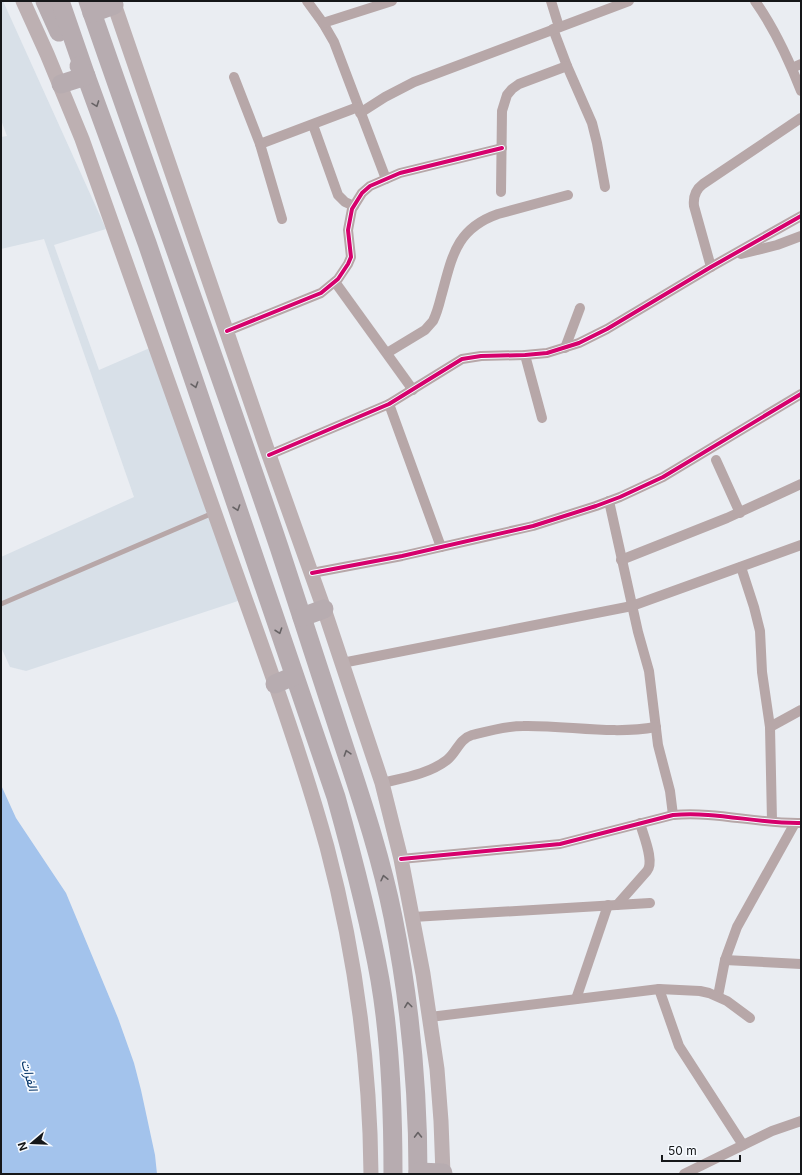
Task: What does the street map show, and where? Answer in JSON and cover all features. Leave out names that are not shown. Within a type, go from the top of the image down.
[{"type":"highway","points":[[45,1],[60,34],[86,76]]},
{"type":"highway","points":[[60,1],[147,243],[202,408],[336,797],[369,919],[380,982],[388,1044],[392,1107],[393,1174]]},
{"type":"highway","points":[[113,3],[90,7],[216,364],[289,578],[359,789],[377,851],[392,914],[404,978],[412,1042],[417,1107],[418,1173],[443,1174]]},
{"type":"highway","points":[[61,84],[86,76]]},
{"type":"highway","points":[[147,243],[163,266],[198,362],[201,366],[206,368],[216,364]]},
{"type":"highway","points":[[202,408],[214,406],[220,411],[262,530],[289,578]]},
{"type":"highway","points":[[302,617],[324,609]]},
{"type":"highway","points":[[275,684],[294,676]]},
{"type":"main road","points":[[23,1],[61,84],[92,167],[275,684],[313,800],[327,849],[349,949],[364,1050],[371,1174]]},
{"type":"main road","points":[[113,3],[269,455],[312,573],[382,783],[401,859],[413,917],[430,1017],[437,1069],[443,1174]]},
{"type":"street","points":[[307,1],[323,23],[336,47],[386,179]]},
{"type":"street","points":[[323,23],[392,1]]},
{"type":"street","points":[[551,1],[556,28],[567,66],[592,123],[605,187]]},
{"type":"street","points":[[260,144],[359,110],[414,82],[629,1]]},
{"type":"street","points":[[755,1],[796,66],[801,91]]},
{"type":"street","points":[[501,192],[502,111],[505,99],[512,89],[526,80],[567,66]]},
{"type":"street","points":[[234,77],[260,144],[282,219]]},
{"type":"street","points":[[711,267],[694,206],[695,191],[703,184],[801,118]]},
{"type":"street","points":[[313,125],[338,195],[345,202],[354,206]]},
{"type":"street","points":[[227,331],[321,293],[343,274],[350,260],[351,252],[348,230],[349,220],[354,206],[362,192],[370,186],[400,173],[502,148]]},
{"type":"street","points":[[387,353],[425,330],[433,321],[456,249],[469,230],[487,218],[498,214],[568,195]]},
{"type":"street","points":[[269,455],[389,404],[462,359],[481,356],[548,353],[579,343],[607,329],[711,267],[801,216]]},
{"type":"street","points":[[730,257],[777,245],[801,236]]},
{"type":"street","points":[[335,282],[413,390]]},
{"type":"street","points":[[564,348],[580,308]]},
{"type":"street","points":[[525,355],[542,418]]},
{"type":"street","points":[[312,573],[441,548],[533,526],[609,501],[663,477],[801,394]]},
{"type":"street","points":[[389,404],[441,548]]},
{"type":"street","points":[[716,460],[740,513]]},
{"type":"street","points":[[621,560],[740,513],[801,484]]},
{"type":"street","points":[[609,501],[621,560],[649,671],[658,745],[670,791],[673,815]]},
{"type":"street","points":[[342,663],[632,606],[801,544]]},
{"type":"street","points":[[741,567],[750,593],[760,631],[762,672],[770,727],[772,822]]},
{"type":"street","points":[[770,727],[801,710]]},
{"type":"street","points":[[382,783],[411,776],[439,765],[452,754],[463,739],[470,735],[521,726],[618,731],[640,730],[656,727]]},
{"type":"street","points":[[401,859],[560,844],[673,815],[706,814],[772,822],[798,823],[737,926],[725,960],[718,996]]},
{"type":"street","points":[[576,999],[612,905],[647,871],[650,866],[650,856],[640,823]]},
{"type":"street","points":[[413,917],[650,903]]},
{"type":"street","points":[[725,960],[801,964]]},
{"type":"street","points":[[658,989],[679,1046],[743,1145]]},
{"type":"street","points":[[430,1017],[658,989],[700,991],[718,996],[750,1018]]},
{"type":"street","points":[[684,1174],[772,1131],[801,1121]]},
{"type":"lane","points":[[2,604],[214,512]]},
{"type":"shaded area","points":[[1,1],[3,1],[106,229],[54,245],[99,370],[152,347],[238,601],[26,671],[10,667],[1,647],[1,557],[134,497],[44,239],[1,249],[1,137],[7,136],[1,120]]},
{"type":"water","name":"الفرات","points":[[1,785],[16,818],[66,893],[118,1018],[134,1063],[141,1090],[155,1155],[157,1174],[1,1174]]},
{"type":"cycle path","points":[[227,331],[321,293],[338,279],[351,257],[348,230],[352,209],[362,193],[370,186],[400,173],[502,148]]},
{"type":"cycle path","points":[[269,455],[389,404],[462,359],[481,356],[547,353],[579,343],[607,329],[711,267],[801,216]]},
{"type":"cycle path","points":[[312,573],[402,556],[533,526],[596,506],[620,497],[663,477],[801,394]]},
{"type":"cycle path","points":[[401,859],[560,844],[673,815],[689,814],[769,822],[801,823]]}]
